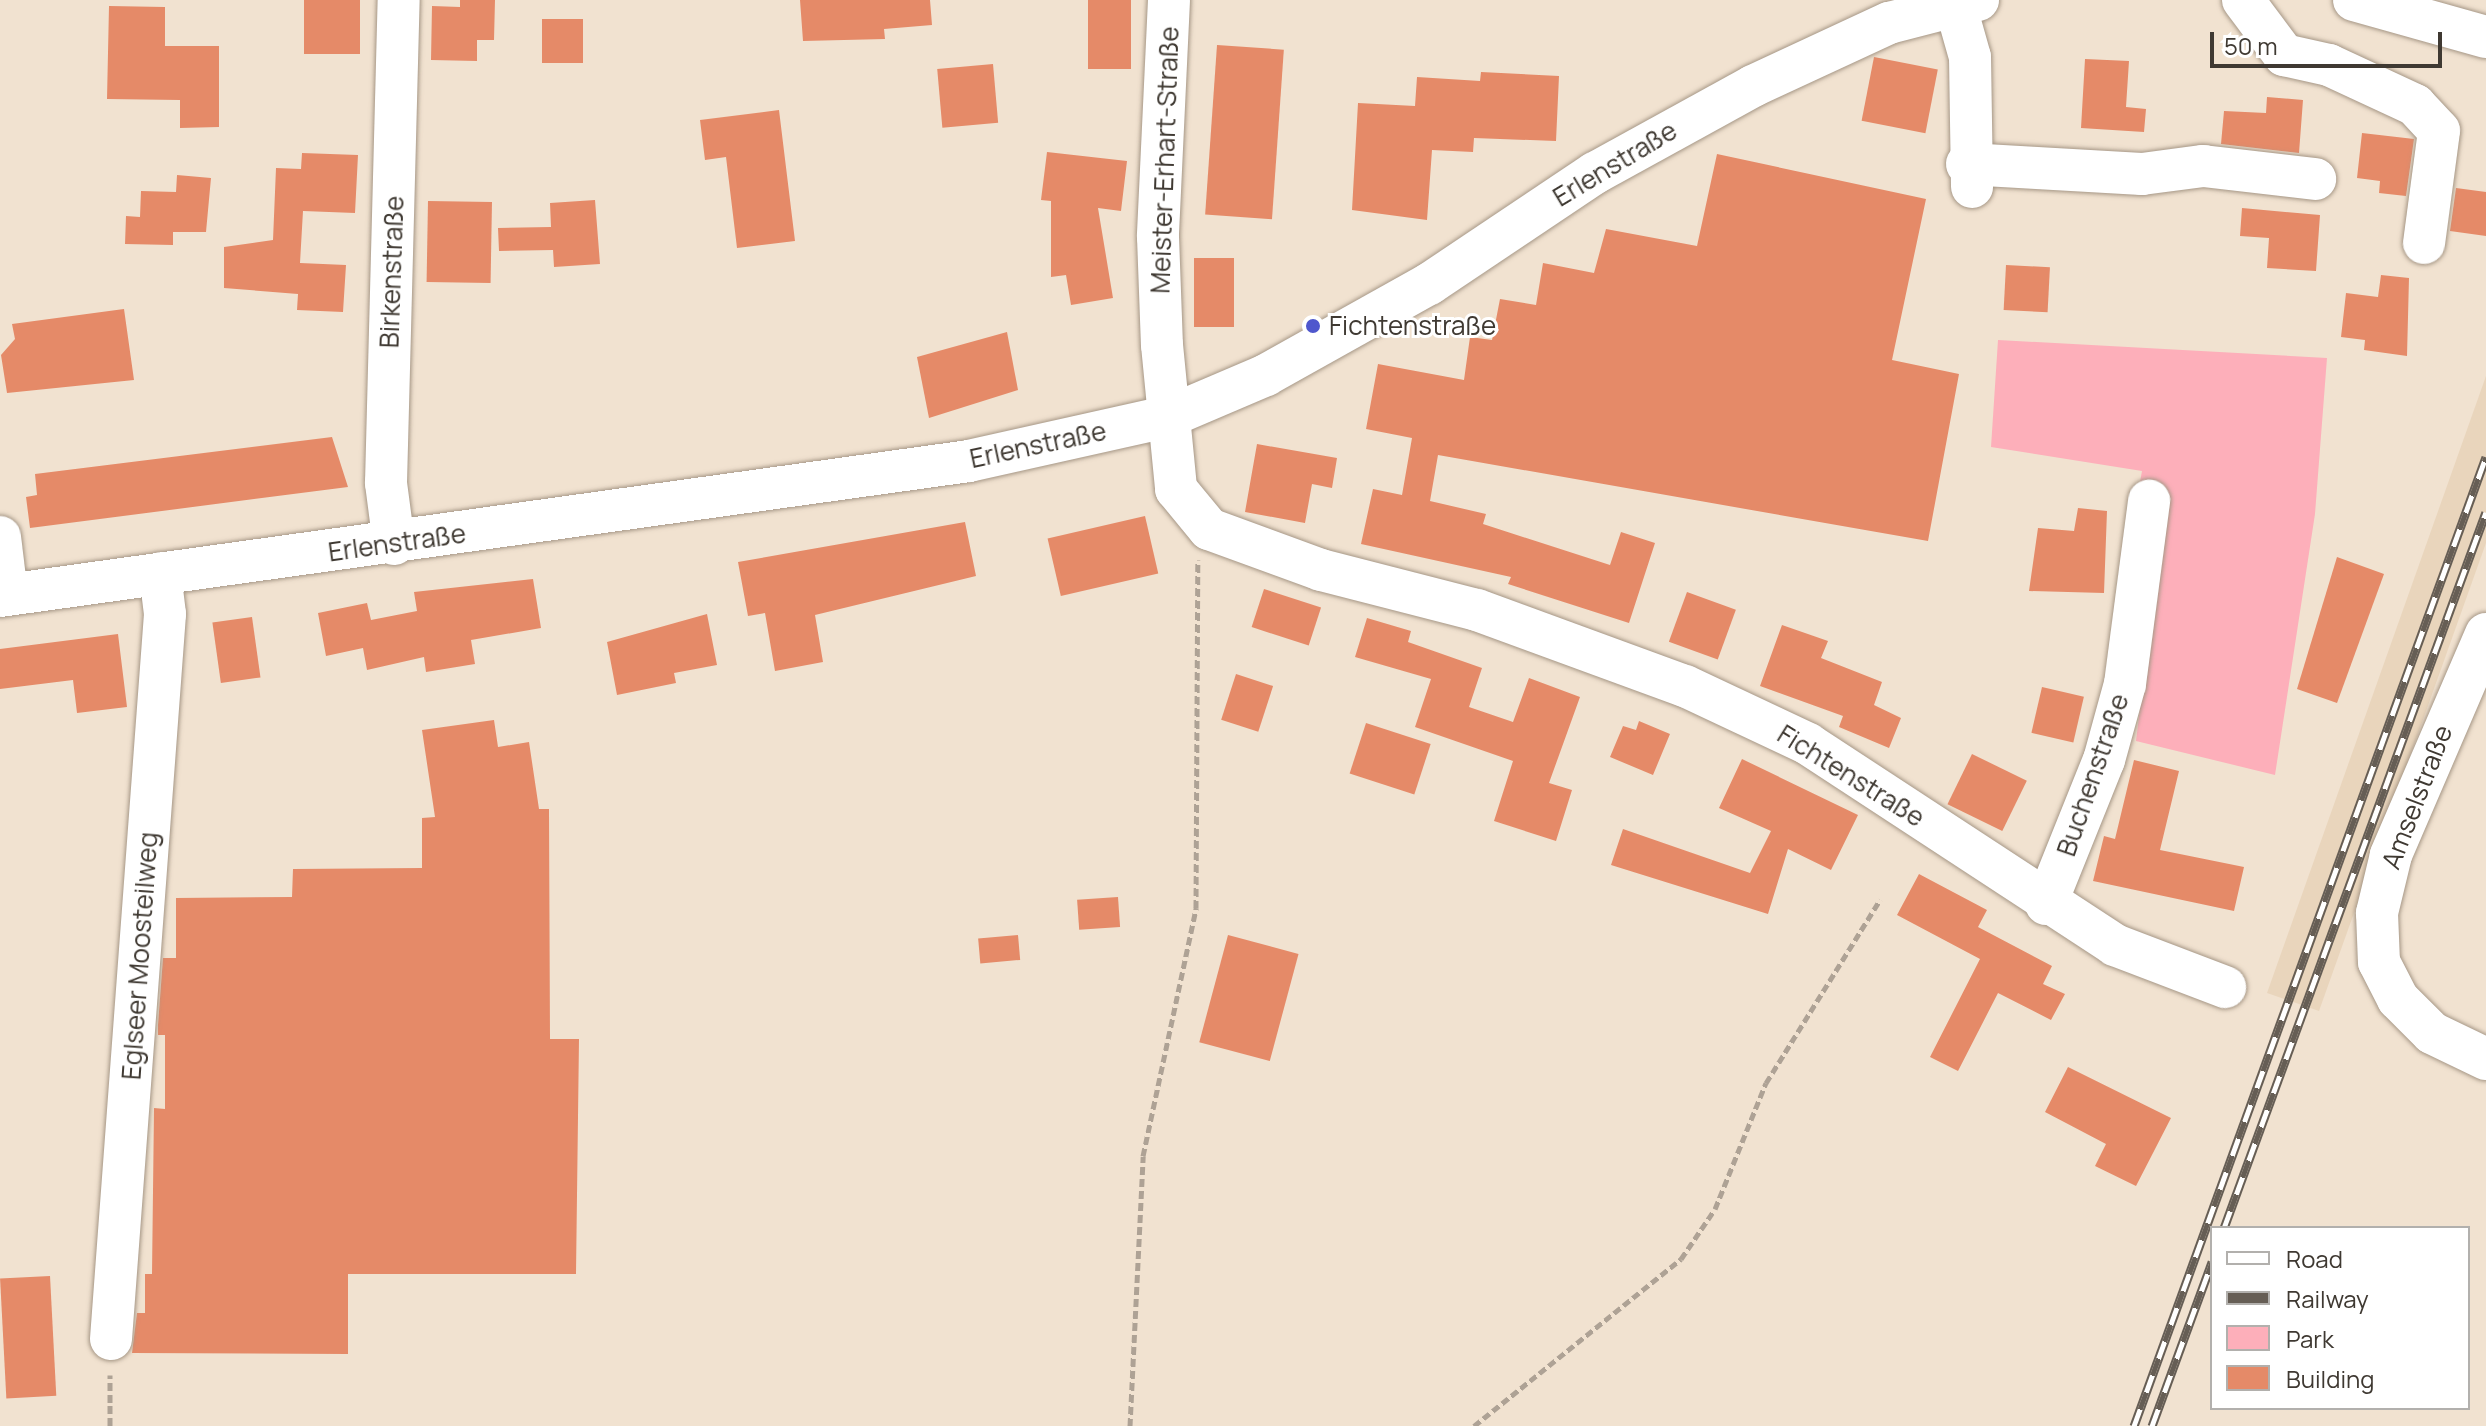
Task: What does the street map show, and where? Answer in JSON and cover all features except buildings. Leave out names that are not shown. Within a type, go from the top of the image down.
[{"type":"street","name":"Birkenstraße","points":[[394,544],[386,483],[399,0]]},
{"type":"street","name":"Meister-Erhart-Straße","points":[[1169,0],[1158,237],[1170,416]]},
{"type":"street","points":[[2243,0],[2284,55],[2329,65],[2415,105],[2439,131],[2424,243]]},
{"type":"street","points":[[2354,0],[2486,37]]},
{"type":"street","name":"Erlenstraße","points":[[3,596],[394,544],[969,461],[1170,416],[1266,375],[1429,284],[1595,173],[1753,86],[1889,23],[1967,2]]},
{"type":"street","points":[[1967,2],[1970,175],[2142,174],[2203,166],[2315,179]]},
{"type":"street","points":[[1170,416],[1176,489],[1209,529]]},
{"type":"street","name":"Buchenstraße","points":[[2046,904],[2104,760],[2125,684],[2149,501]]},
{"type":"street","name":"Fichtenstraße","points":[[1209,529],[1321,570],[1477,610],[1685,686],[1808,744],[2046,904],[2115,945],[2225,987]]},
{"type":"street","points":[[0,537],[3,596]]},
{"type":"street","name":"Eglseer Moosteilweg","points":[[111,1339],[165,614],[160,573]]},
{"type":"street","name":"Amselstraße","points":[[2486,634],[2401,827],[2377,913],[2379,962],[2398,999],[2432,1033],[2486,1059]]},
{"type":"path","points":[[1130,1426],[1143,1156],[1196,908],[1198,561],[1209,529]]},
{"type":"path","points":[[1474,1426],[1650,1291],[1691,1246],[1715,1209],[1766,1083],[1880,900]]},
{"type":"path","points":[[110,1426],[111,1339]]},
{"type":"shaded area","points":[[2486,376],[2486,543],[2319,1011],[2267,993]]},
{"type":"green space","points":[[1998,340],[2327,358],[2315,514],[2275,775],[2136,741],[2166,497],[2138,493],[2142,471],[1991,447]]},
{"type":"railway","points":[[2134,1426],[2486,457]]},
{"type":"railway","points":[[2225,1226],[2486,512]]},
{"type":"railway","points":[[2152,1426],[2210,1267]]},
{"type":"place","name":"Fichtenstraße","points":[[1313,326]]}]
